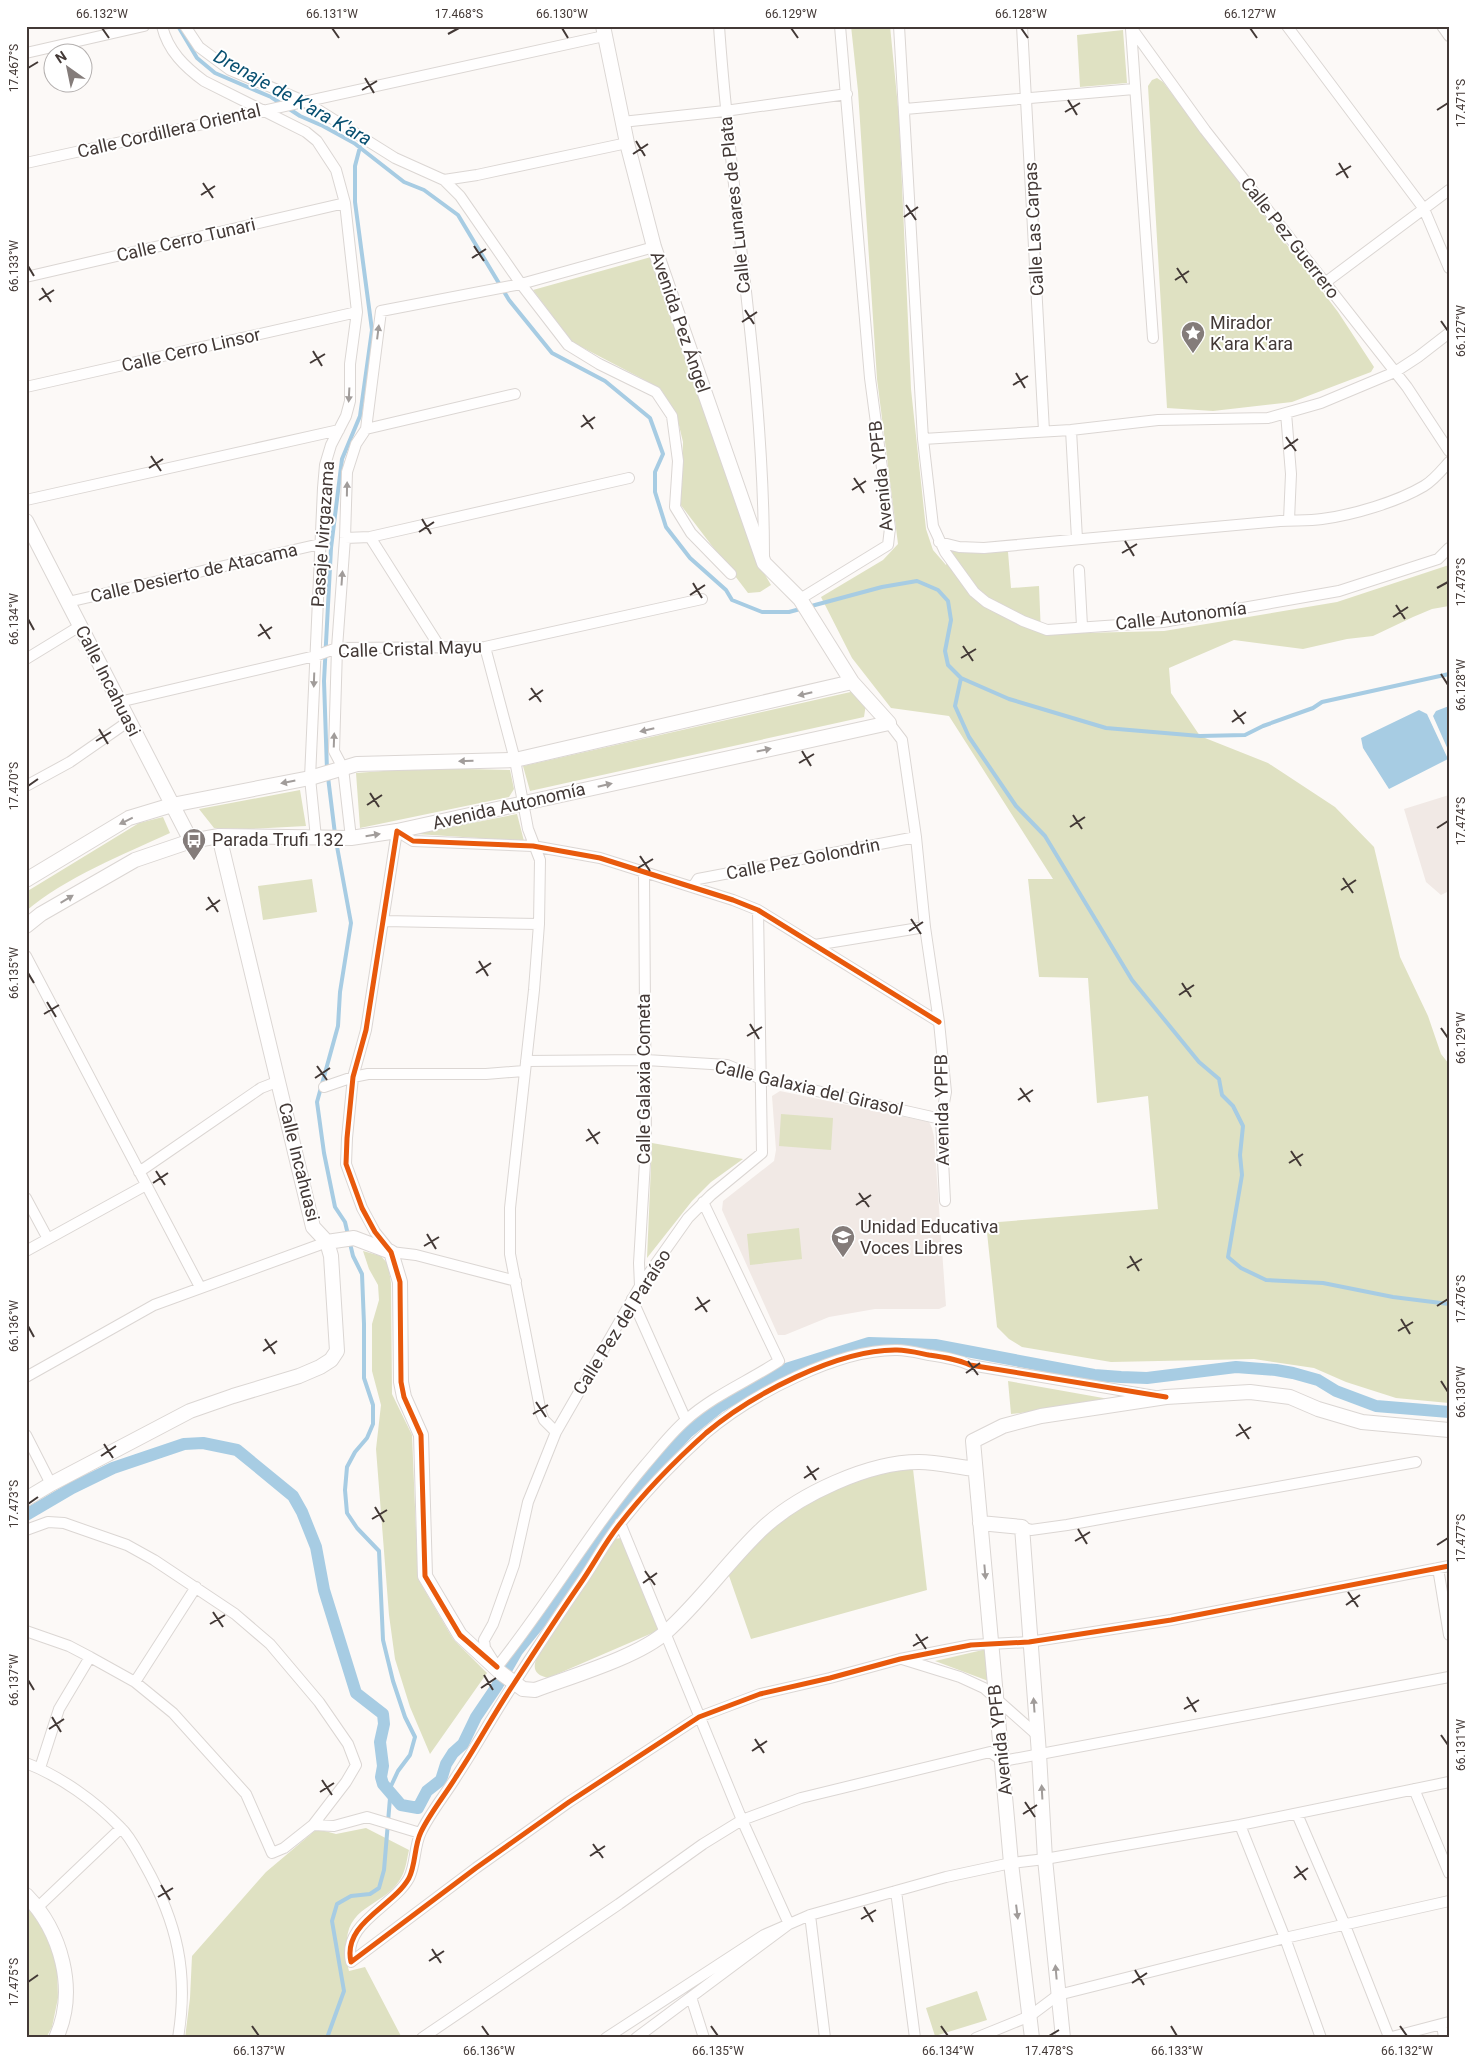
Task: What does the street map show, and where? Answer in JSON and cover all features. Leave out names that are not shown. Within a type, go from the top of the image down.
[{"type":"street","points":[[26,53],[144,26]]},
{"type":"street","name":"Pasaje Ivirgazama","points":[[162,26],[169,46],[190,71],[204,81],[306,132],[317,141],[336,170],[345,204],[356,312],[350,364],[350,401],[346,416],[331,445],[325,465],[310,778],[316,838]]},
{"type":"street","points":[[185,26],[200,47],[217,62],[230,70],[304,101],[395,158],[444,180],[460,196],[521,284],[568,345],[599,364],[656,392],[672,416],[678,461],[674,507],[691,533],[731,574]]},
{"type":"street","name":"Calle Lunares de Plata","points":[[719,26],[725,111],[752,362],[764,504],[764,563]]},
{"type":"street","name":"Avenida YPFB","points":[[840,26],[870,378],[890,528],[888,546],[800,599],[852,682],[902,740],[916,837],[925,927],[946,1092],[941,1119],[946,1201]]},
{"type":"street","points":[[899,26],[923,439],[933,526],[939,542],[959,547],[984,548],[1289,520],[1322,520],[1362,510],[1424,486],[1439,474],[1449,462]]},
{"type":"street","name":"Calle Las Carpas","points":[[1022,26],[1044,431]]},
{"type":"street","points":[[1287,26],[1424,209],[1449,268]]},
{"type":"street","points":[[1442,26],[1449,36]]},
{"type":"street","points":[[1130,27],[1152,338]]},
{"type":"street","name":"Calle Pez Guerrero","points":[[1130,27],[1205,130],[1395,372],[1449,451]]},
{"type":"street","name":"Calle Cordillera Oriental","points":[[26,163],[279,107],[604,31]]},
{"type":"street","name":"Avenida Pez Ángel","points":[[604,31],[622,122],[654,247],[764,563],[800,599]]},
{"type":"street","points":[[905,109],[1134,89]]},
{"type":"street","points":[[622,122],[725,111],[847,94]]},
{"type":"street","points":[[444,180],[477,175],[627,143]]},
{"type":"street","points":[[1326,282],[1449,190]]},
{"type":"street","name":"Calle Cerro Tunari","points":[[26,277],[345,204]]},
{"type":"street","points":[[521,284],[654,247]]},
{"type":"street","name":"Pasaje Ivirgazama","points":[[351,838],[343,768],[334,751],[337,648],[345,538],[347,472],[356,444],[366,429],[381,311],[521,284]]},
{"type":"street","name":"Calle Cerro Linsor","points":[[26,387],[356,312]]},
{"type":"street","points":[[923,439],[1071,430],[1158,420],[1268,418],[1321,403],[1395,372],[1449,333]]},
{"type":"street","points":[[366,429],[514,394]]},
{"type":"street","points":[[1286,413],[1291,474],[1289,520]]},
{"type":"street","points":[[26,500],[339,430]]},
{"type":"street","points":[[1071,430],[1077,539]]},
{"type":"street","points":[[345,538],[370,537],[629,478]]},
{"type":"street","name":"Calle Incahuasi","points":[[28,527],[190,841]]},
{"type":"street","points":[[370,537],[440,649]]},
{"type":"street","name":"Calle Autonomía","points":[[939,542],[974,592],[986,602],[1023,621],[1047,630],[1188,619],[1339,591],[1438,559],[1449,548]]},
{"type":"street","name":"Calle Desierto de Atacama","points":[[68,602],[320,544]]},
{"type":"street","points":[[1079,570],[1082,626]]},
{"type":"street","name":"Calle Cristal Mayu","points":[[119,702],[315,656],[337,648],[440,649],[485,647],[702,598]]},
{"type":"street","name":"Calle Desierto de Atacama","points":[[26,659],[80,626]]},
{"type":"street","points":[[485,647],[514,760],[528,829],[540,860],[539,924],[510,1208],[510,1254],[541,1413],[544,1420],[556,1432]]},
{"type":"street","points":[[26,880],[129,818],[172,805],[310,778],[357,764],[514,760],[852,682]]},
{"type":"street","points":[[26,786],[70,762],[129,722]]},
{"type":"street","name":"Avenida Autonomía","points":[[26,926],[41,914],[135,860],[190,841],[219,836],[351,838],[397,831],[889,723]]},
{"type":"street","points":[[938,1022],[758,910],[693,887],[600,858],[533,846],[413,841],[397,831],[366,1030],[353,1077],[346,1138],[346,1164],[362,1208],[375,1232],[391,1252],[400,1282],[401,1382],[404,1397],[421,1435],[425,1576],[460,1635],[522,1689],[535,1690],[634,1652],[666,1632],[762,1529],[808,1496],[838,1482],[894,1464],[920,1462],[975,1469]]},
{"type":"street","name":"Calle Incahuasi","points":[[26,1499],[190,1411],[299,1376],[331,1360],[337,1351],[331,1256],[341,1240],[313,1227],[219,836]]},
{"type":"street","name":"Calle Pez Golondrin","points":[[693,887],[698,879],[916,837]]},
{"type":"street","name":"Calle Galaxia Cometa","points":[[640,1286],[639,1263],[646,1145],[644,872]]},
{"type":"street","name":"Calle Pez del Paraíso","points":[[505,1675],[484,1648],[484,1640],[493,1624],[514,1566],[528,1502],[556,1432],[640,1286],[688,1218],[703,1202],[762,1153],[759,1078],[758,910]]},
{"type":"street","points":[[384,921],[539,924]]},
{"type":"street","points":[[814,945],[925,927]]},
{"type":"street","points":[[26,956],[200,1287]]},
{"type":"street","name":"Calle Galaxia del Girasol","points":[[324,1087],[368,1074],[486,1074],[525,1066],[646,1060],[727,1066],[759,1078],[941,1119]]},
{"type":"street","points":[[139,1172],[262,1088],[279,1081]]},
{"type":"street","points":[[26,1251],[146,1185]]},
{"type":"street","points":[[26,1198],[48,1238]]},
{"type":"street","points":[[703,1202],[779,1361],[737,1384],[686,1420],[617,1498],[566,1574],[505,1675],[420,1834],[410,1876],[396,1896],[368,1918],[354,1935],[348,1950],[351,1962],[476,1868],[569,1802],[699,1717],[760,1694],[900,1659],[972,1645],[1029,1642],[1171,1620],[1449,1566]]},
{"type":"street","points":[[26,1377],[154,1305],[200,1287],[341,1240],[391,1252],[416,1255],[516,1281]]},
{"type":"street","points":[[632,1299],[686,1420]]},
{"type":"street","points":[[505,1675],[556,1618],[620,1523],[684,1454],[726,1418],[801,1374],[831,1362],[873,1352],[898,1350],[948,1358],[970,1365],[1166,1397],[1250,1392],[1290,1397],[1318,1409],[1362,1422],[1449,1430]]},
{"type":"street","name":"Avenida YPFB","points":[[1032,2038],[1011,1864],[973,1441],[1003,1426],[1041,1416],[1166,1397]]},
{"type":"street","points":[[26,1435],[51,1484]]},
{"type":"street","points":[[980,1523],[1022,1527],[1031,1530],[1067,1525],[1416,1462]]},
{"type":"street","points":[[26,1530],[48,1522],[64,1522],[127,1545],[196,1586],[235,1614],[270,1644],[319,1702],[348,1744],[356,1765],[346,1782],[313,1824],[284,1848],[272,1853],[246,1794],[173,1713],[135,1682],[69,1646],[26,1631]]},
{"type":"street","points":[[620,1523],[742,1820],[789,1924]]},
{"type":"street","name":"Avenida YPFB","points":[[1022,1527],[1046,1859],[1063,2038]]},
{"type":"street","points":[[1438,1568],[1449,1635]]},
{"type":"street","points":[[135,1682],[196,1586]]},
{"type":"street","points":[[40,1768],[59,1709],[90,1657]]},
{"type":"street","points":[[900,1659],[984,1688],[1036,1734]]},
{"type":"street","points":[[422,2038],[619,1904],[703,1844],[742,1820],[801,1798],[973,1755],[990,1752],[1003,1761],[1449,1677]]},
{"type":"street","points":[[26,1763],[40,1768],[84,1796],[121,1828],[151,1875],[172,1926],[183,1983],[182,2012],[178,2038]]},
{"type":"street","points":[[606,2038],[764,1935],[810,1915],[946,1877],[1240,1825],[1449,1782]]},
{"type":"street","points":[[1414,1790],[1449,1873]]},
{"type":"street","points":[[1297,1814],[1344,1923],[1389,2038],[1445,2023],[1444,2038]]},
{"type":"street","points":[[313,1824],[334,1826],[367,1817],[420,1834]]},
{"type":"street","points":[[1240,1825],[1285,1938],[1321,2038]]},
{"type":"street","points":[[38,1907],[121,1828]]},
{"type":"street","points":[[896,1891],[915,2038]]},
{"type":"street","points":[[26,1895],[38,1907],[52,1932],[63,1964],[65,2001],[63,2018],[56,2038]]},
{"type":"street","points":[[976,2038],[1030,2016],[1058,1995],[1344,1923],[1449,1900]]},
{"type":"street","points":[[810,1915],[825,2038]]},
{"type":"street","points":[[636,2038],[789,1924]]},
{"type":"street","points":[[691,1997],[704,2038]]},
{"type":"shaded area","points":[[1449,795],[1449,891],[1441,895],[1426,882],[1404,809]]},
{"type":"shaded area","name":"Unidad Educativa Voces Libres","points":[[780,1091],[929,1122],[934,1137],[946,1306],[939,1309],[875,1309],[829,1317],[785,1335],[778,1335],[722,1210],[723,1201],[774,1161],[776,1150],[772,1096]]},
{"type":"green space","points":[[851,26],[890,26],[899,117],[911,389],[926,529],[933,550],[946,565],[953,548],[964,551],[1008,552],[1011,588],[1039,586],[1041,634],[1164,631],[1337,602],[1449,565],[1449,606],[1432,609],[1373,636],[1347,639],[1303,649],[1234,640],[1169,668],[1171,693],[1200,736],[1268,763],[1335,807],[1374,847],[1400,957],[1428,1016],[1441,1054],[1449,1064],[1449,1403],[1396,1398],[1346,1382],[1314,1368],[1254,1359],[1111,1362],[1022,1347],[1009,1339],[997,1327],[986,1223],[1158,1209],[1148,1096],[1097,1103],[1088,978],[1039,977],[1028,879],[1053,879],[949,716],[891,708],[852,658],[821,597],[883,560],[898,544],[877,379],[858,91]]},
{"type":"green space","points":[[1123,30],[1127,83],[1080,87],[1077,35]]},
{"type":"green space","points":[[1157,78],[1163,82],[1338,312],[1374,367],[1371,372],[1292,402],[1213,411],[1167,408],[1148,86],[1152,80]]},
{"type":"green space","points":[[651,257],[757,561],[771,585],[760,592],[748,593],[680,504],[683,442],[676,413],[660,388],[572,342],[533,290]]},
{"type":"green space","points":[[855,691],[866,704],[864,717],[530,791],[523,766]]},
{"type":"green space","points":[[424,768],[510,770],[514,789],[509,797],[360,828],[356,773]]},
{"type":"green space","points":[[300,790],[306,826],[249,829],[214,828],[199,809]]},
{"type":"green space","points":[[517,814],[524,841],[416,834]]},
{"type":"green space","points":[[163,817],[170,833],[77,877],[41,899],[26,911],[26,892],[139,823]]},
{"type":"green space","points":[[312,879],[317,912],[263,920],[258,886]]},
{"type":"green space","points":[[781,1114],[833,1118],[831,1150],[779,1146]]},
{"type":"green space","points":[[652,1143],[743,1159],[711,1182],[692,1201],[647,1258]]},
{"type":"green space","points":[[799,1228],[802,1259],[750,1265],[747,1234]]},
{"type":"green space","points":[[363,1251],[381,1256],[388,1264],[391,1283],[392,1394],[412,1435],[418,1579],[453,1639],[487,1673],[430,1754],[410,1707],[395,1659],[389,1615],[376,1449],[381,1405],[372,1371],[372,1324],[379,1300],[378,1285],[369,1269]]},
{"type":"green space","points":[[1008,1381],[1120,1401],[1011,1414]]},
{"type":"green space","points":[[913,1469],[927,1590],[751,1639],[728,1573],[777,1524],[808,1501],[837,1487],[867,1476],[882,1472]]},
{"type":"green space","points":[[621,1538],[658,1626],[657,1631],[548,1678],[540,1675],[535,1668],[537,1657],[614,1539]]},
{"type":"green space","points":[[987,1649],[991,1682],[935,1661]]},
{"type":"green space","points":[[366,1828],[409,1850],[403,1873],[396,1886],[354,1919],[349,1928],[347,1963],[349,1971],[365,1967],[402,2038],[185,2038],[190,1998],[192,1956],[266,1872],[317,1829],[336,1834]]},
{"type":"green space","points":[[26,1904],[43,1930],[57,1963],[58,1998],[52,2027],[46,2038],[26,2038]]},
{"type":"green space","points":[[977,1991],[987,2020],[935,2036],[926,2008]]},
{"type":"water","points":[[1449,706],[1449,752],[1433,716],[1436,711]]},
{"type":"water","points":[[1419,710],[1427,714],[1448,759],[1389,789],[1363,748],[1361,738]]},
{"type":"waterway","name":"Drenaje de K'ara K'ara","points":[[178,26],[197,58],[215,73],[271,97],[300,116],[354,143],[404,182],[424,190],[458,215],[509,300],[552,353],[605,381],[650,418],[663,454],[655,472],[655,492],[666,527],[690,558],[726,590],[732,600],[762,612],[789,612],[882,587],[917,581],[938,590],[948,601],[951,620],[945,651],[948,665],[961,678],[1009,699],[1106,728],[1200,736],[1245,735],[1263,726],[1313,708],[1322,702],[1449,674]]},
{"type":"waterway","points":[[327,770],[324,681],[331,548],[342,459],[360,416],[372,330],[355,202],[355,166],[360,147]]},
{"type":"waterway","points":[[961,678],[955,706],[969,737],[1016,806],[1045,836],[1132,980],[1199,1062],[1219,1079],[1222,1095],[1233,1106],[1243,1126],[1240,1155],[1242,1175],[1228,1257],[1241,1268],[1266,1280],[1323,1283],[1393,1297],[1449,1304]]},
{"type":"waterway","points":[[328,777],[335,834]]},
{"type":"waterway","points":[[327,2038],[344,1991],[332,1921],[337,1904],[351,1896],[370,1894],[379,1888],[384,1870],[391,1786],[398,1771],[410,1755],[415,1737],[405,1717],[393,1681],[383,1640],[379,1551],[357,1528],[347,1513],[345,1490],[347,1467],[355,1452],[367,1438],[373,1424],[373,1405],[364,1378],[362,1274],[353,1256],[345,1222],[335,1207],[324,1153],[317,1102],[338,1026],[340,992],[351,923],[336,841]]},
{"type":"waterway","points":[[26,1515],[72,1488],[113,1468],[184,1444],[203,1443],[237,1450],[293,1496],[302,1512],[316,1547],[324,1590],[356,1693],[383,1714],[384,1724],[380,1742],[383,1784],[401,1805],[418,1808],[427,1791],[441,1780],[446,1764],[453,1753],[463,1744],[476,1717],[517,1651],[564,1593],[600,1532],[688,1432],[719,1407],[786,1369],[869,1343],[935,1345],[1094,1375],[1121,1377],[1147,1378],[1236,1367],[1276,1370],[1318,1380],[1336,1391],[1376,1406],[1449,1412]]},
{"type":"cycle path","points":[[497,1667],[460,1635],[425,1576],[421,1435],[404,1397],[401,1382],[400,1282],[391,1252],[375,1232],[362,1208],[346,1164],[353,1077],[366,1030],[397,831],[413,841],[533,846],[600,858],[733,900],[758,910],[939,1022]]},
{"type":"cycle path","points":[[1166,1397],[970,1365],[950,1358],[897,1350],[849,1357],[823,1366],[771,1390],[725,1418],[706,1433],[661,1477],[628,1513],[609,1539],[554,1621],[429,1818],[419,1837],[409,1878],[402,1888],[371,1916],[354,1936],[350,1948],[351,1962],[476,1868],[569,1802],[699,1717],[760,1694],[900,1659],[971,1645],[1029,1642],[1171,1620],[1449,1566]]},
{"type":"place","name":"Mirador K'ara K'ara","points":[[1193,354]]},
{"type":"place","name":"Parada Trufi 132","points":[[194,861]]},
{"type":"place","name":"Unidad Educativa Voces Libres","points":[[843,1258]]}]
